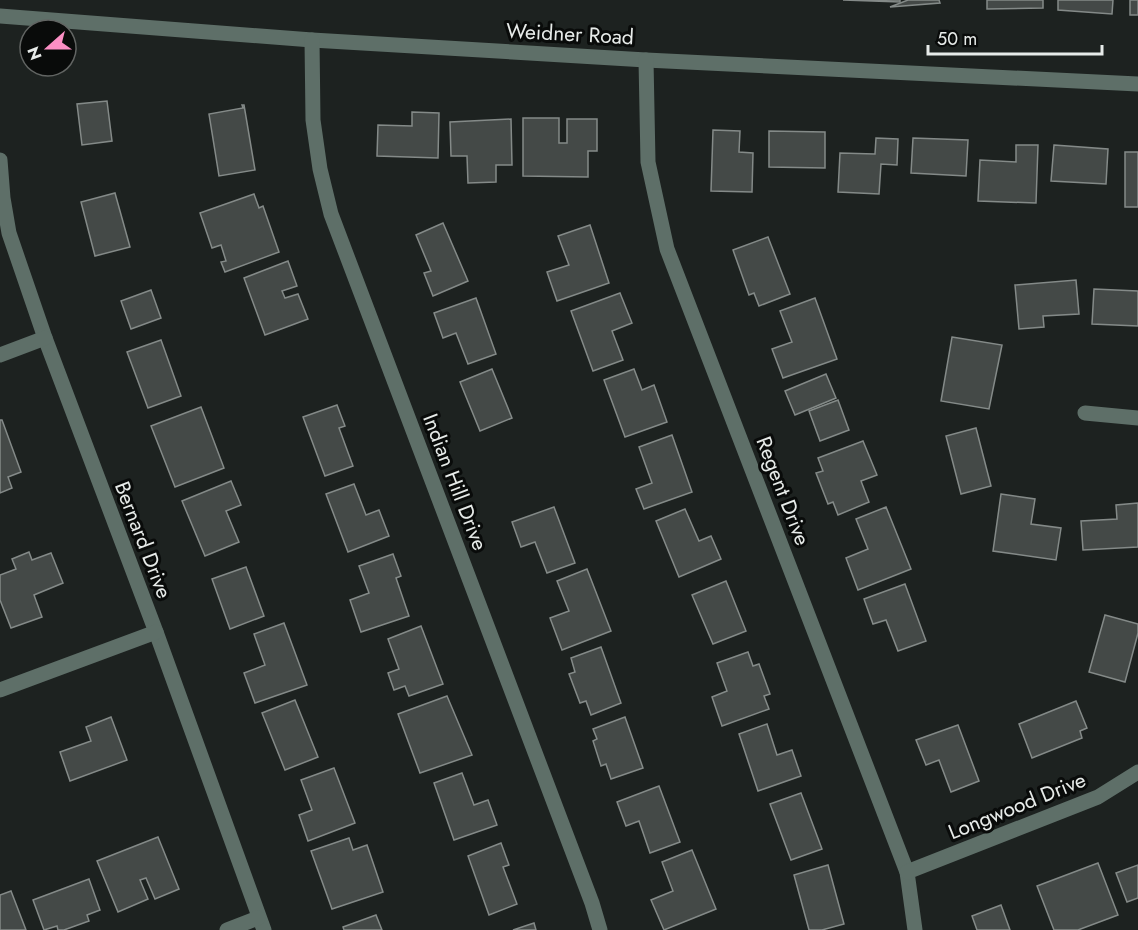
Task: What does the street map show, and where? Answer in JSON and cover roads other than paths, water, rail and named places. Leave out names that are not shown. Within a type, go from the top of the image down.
[{"type":"street","name":"Weidner Road","points":[[0,16],[312,40],[646,60],[1138,84]]},
{"type":"street","name":"Indian Hill Drive","points":[[312,40],[314,120],[320,169],[331,214],[592,903],[600,930]]},
{"type":"street","name":"Regent Drive","points":[[646,60],[648,162],[667,249],[907,872],[915,930]]},
{"type":"street","name":"Bernard Drive","points":[[0,160],[9,233],[45,338],[156,632],[261,924]]},
{"type":"street","points":[[0,355],[45,338]]},
{"type":"street","points":[[1085,413],[1138,418]]},
{"type":"street","points":[[0,690],[156,632]]},
{"type":"street","name":"Longwood Drive","points":[[907,872],[1098,797],[1138,772]]},
{"type":"street","points":[[227,930],[261,924]]}]
